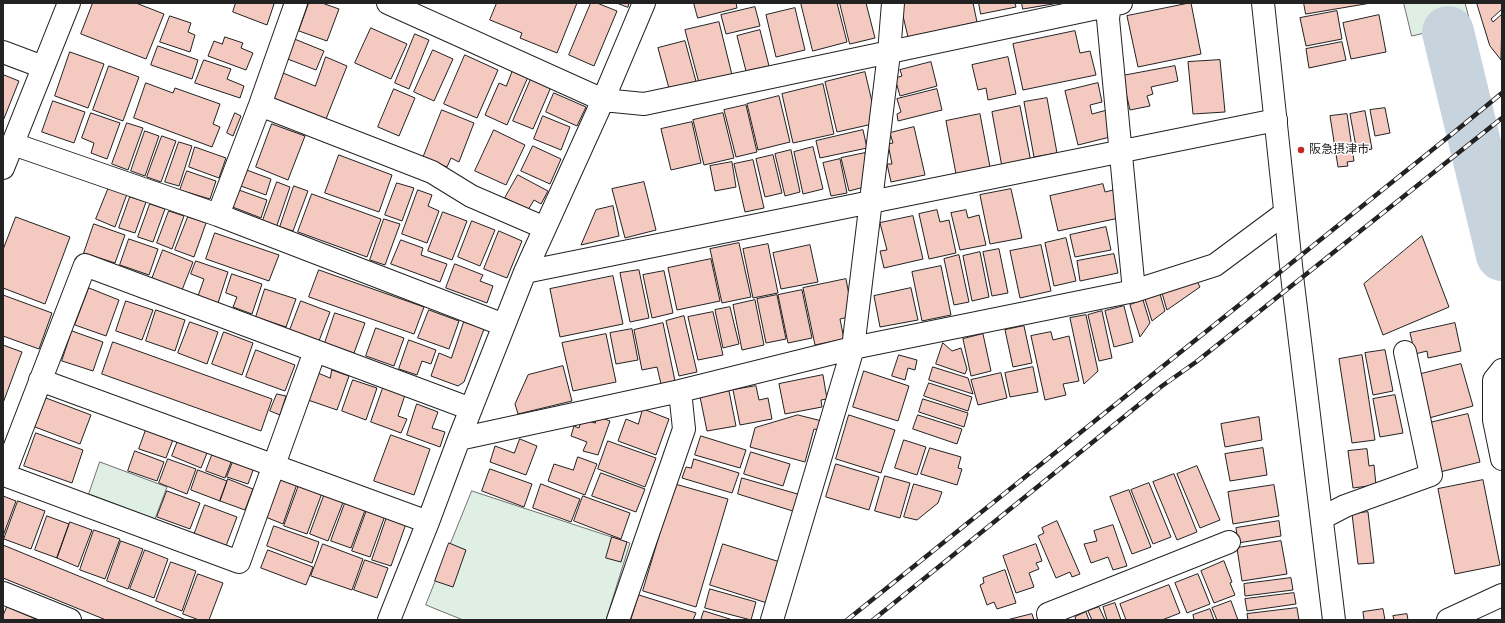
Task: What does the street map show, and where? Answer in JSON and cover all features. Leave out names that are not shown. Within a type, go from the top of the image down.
[{"type":"street","points":[[3,168],[69,3]]},
{"type":"street","points":[[218,215],[260,105],[296,3]]},
{"type":"street","points":[[388,3],[603,100],[644,104],[1114,4]]},
{"type":"street","points":[[390,620],[525,272],[603,100],[644,3]]},
{"type":"street","points":[[772,620],[853,348],[889,53],[893,3]]},
{"type":"street","points":[[1263,3],[1302,370],[1334,620]]},
{"type":"street","points":[[1114,4],[1108,19],[1134,291]]},
{"type":"street","points":[[3,52],[43,68]]},
{"type":"street","points":[[260,105],[432,172],[470,196],[545,228]]},
{"type":"street","points":[[525,272],[1276,120]]},
{"type":"street","points":[[13,144],[218,215],[504,325]]},
{"type":"street","points":[[459,439],[680,391],[853,348],[1134,291],[1215,265],[1285,213]]},
{"type":"street","points":[[315,351],[239,562],[4,475],[85,265],[471,409]]},
{"type":"street","points":[[1322,518],[1345,506],[1431,475],[1405,352]]},
{"type":"street","points":[[1502,370],[1494,380],[1494,420],[1502,459]]},
{"type":"street","points":[[40,380],[428,522]]},
{"type":"street","points":[[618,620],[684,429],[680,391]]},
{"type":"street","points":[[1050,620],[1048,614],[1229,542]]},
{"type":"street","points":[[3,593],[70,620]]},
{"type":"street","points":[[1448,620],[1502,595]]},
{"type":"green space","points":[[1404,3],[1465,3],[1470,22],[1412,36]]},
{"type":"green space","points":[[100,462],[167,487],[155,519],[89,494]]},
{"type":"green space","points":[[472,491],[630,543],[606,620],[463,620],[426,605]]},
{"type":"building","points":[[93,3],[136,3],[164,14],[146,59],[81,34]]},
{"type":"building","points":[[236,3],[274,4],[267,25],[233,12]]},
{"type":"building","points":[[309,3],[322,3],[339,9],[327,41],[299,31]]},
{"type":"building","points":[[497,3],[577,3],[557,53],[520,38],[522,33],[490,20]]},
{"type":"building","points":[[591,3],[597,3],[617,11],[594,66],[569,55]]},
{"type":"building","points":[[617,3],[629,3],[628,7]]},
{"type":"building","points":[[694,3],[736,3],[737,8],[698,18]]},
{"type":"building","points":[[801,3],[837,3],[847,42],[813,51]]},
{"type":"building","points":[[840,3],[866,3],[875,38],[850,44]]},
{"type":"building","points":[[904,3],[973,3],[977,22],[908,37],[903,16]]},
{"type":"building","points":[[979,3],[1015,3],[1016,7],[981,14]]},
{"type":"building","points":[[1022,3],[1059,3],[1023,9]]},
{"type":"building","points":[[1191,3],[1201,54],[1138,67],[1127,16]]},
{"type":"building","points":[[1304,3],[1371,3],[1306,14]]},
{"type":"building","points":[[1477,3],[1502,3],[1502,9],[1491,19],[1493,22],[1502,14],[1501,60],[1490,46]]},
{"type":"building","points":[[755,7],[760,26],[726,34],[721,15]]},
{"type":"building","points":[[795,8],[805,50],[776,57],[766,15]]},
{"type":"building","points":[[1337,11],[1342,39],[1306,46],[1300,18]]},
{"type":"building","points":[[1379,15],[1386,52],[1351,59],[1343,23]]},
{"type":"building","points":[[170,16],[191,23],[188,32],[195,35],[190,52],[160,42]]},
{"type":"building","points":[[719,22],[732,75],[699,83],[685,30]]},
{"type":"building","points":[[371,28],[407,44],[391,79],[355,63]]},
{"type":"building","points":[[760,30],[769,66],[746,71],[737,36]]},
{"type":"building","points":[[1075,31],[1080,53],[1090,51],[1096,75],[1023,90],[1013,44]]},
{"type":"building","points":[[415,34],[429,40],[409,89],[395,83]]},
{"type":"building","points":[[225,37],[243,43],[241,48],[253,53],[246,70],[208,56],[214,41],[222,44]]},
{"type":"building","points":[[292,38],[324,51],[316,70],[285,58]]},
{"type":"building","points":[[685,41],[697,85],[670,92],[658,48]]},
{"type":"building","points":[[1342,42],[1346,60],[1309,68],[1306,49]]},
{"type":"building","points":[[158,46],[198,60],[192,79],[151,65]]},
{"type":"building","points":[[433,50],[453,59],[434,101],[414,92]]},
{"type":"building","points":[[70,52],[104,64],[88,108],[55,96]]},
{"type":"building","points":[[465,55],[498,70],[477,118],[444,104]]},
{"type":"building","points":[[326,57],[347,66],[326,119],[273,98],[283,73],[315,86]]},
{"type":"building","points":[[1008,57],[1016,94],[988,100],[986,88],[978,90],[972,65]]},
{"type":"building","points":[[204,60],[231,69],[227,79],[244,86],[240,98],[195,83]]},
{"type":"building","points":[[1220,60],[1225,112],[1193,114],[1188,62]]},
{"type":"building","points":[[931,62],[937,86],[900,96],[895,78],[902,76],[900,70]]},
{"type":"building","points":[[109,66],[139,77],[123,121],[93,110]]},
{"type":"building","points":[[1175,66],[1178,81],[1151,87],[1153,94],[1147,96],[1150,106],[1130,110],[1122,76]]},
{"type":"building","points":[[513,70],[528,77],[507,125],[485,115],[499,83],[506,86]]},
{"type":"building","points":[[865,72],[877,123],[837,132],[825,82]]},
{"type":"building","points":[[4,75],[19,81],[3,121],[3,77]]},
{"type":"building","points":[[531,79],[551,87],[533,129],[513,121]]},
{"type":"building","points":[[146,83],[173,93],[175,88],[220,104],[213,124],[220,127],[212,147],[134,118]]},
{"type":"building","points":[[1098,83],[1102,102],[1090,105],[1092,114],[1107,110],[1110,137],[1078,145],[1065,91]]},
{"type":"building","points":[[823,84],[834,134],[793,143],[782,94]]},
{"type":"building","points":[[394,89],[415,98],[399,136],[378,127]]},
{"type":"building","points":[[937,89],[942,110],[898,121],[897,114],[901,112],[897,99]]},
{"type":"building","points":[[554,93],[586,107],[577,126],[546,112]]},
{"type":"building","points":[[779,96],[790,142],[758,150],[747,104]]},
{"type":"building","points":[[1047,98],[1057,153],[1034,157],[1024,102]]},
{"type":"building","points":[[53,101],[85,112],[74,143],[42,132]]},
{"type":"building","points":[[746,105],[757,152],[736,157],[724,110]]},
{"type":"building","points":[[1020,106],[1031,162],[1002,167],[992,112]]},
{"type":"building","points":[[1385,108],[1390,133],[1375,136],[1370,110]]},
{"type":"building","points":[[442,110],[474,123],[459,162],[451,158],[447,167],[423,158]]},
{"type":"building","points":[[1365,111],[1372,149],[1357,152],[1350,114]]},
{"type":"building","points":[[91,113],[120,123],[107,159],[91,153],[94,143],[82,138]]},
{"type":"building","points":[[235,113],[241,116],[233,136],[227,133]]},
{"type":"building","points":[[723,113],[734,158],[704,165],[693,120]]},
{"type":"building","points":[[980,114],[990,167],[956,174],[946,121]]},
{"type":"building","points":[[1347,114],[1354,161],[1347,162],[1348,166],[1338,167],[1330,116]]},
{"type":"building","points":[[543,116],[570,127],[561,150],[534,139]]},
{"type":"building","points":[[692,122],[701,163],[671,170],[661,129]]},
{"type":"building","points":[[127,123],[143,128],[128,170],[112,164]]},
{"type":"building","points":[[272,124],[305,136],[288,180],[256,167]]},
{"type":"building","points":[[914,127],[925,175],[891,182],[887,164],[892,164],[888,144],[893,143],[890,133]]},
{"type":"building","points":[[494,130],[525,145],[506,185],[475,171]]},
{"type":"building","points":[[863,130],[867,148],[820,158],[816,141]]},
{"type":"building","points":[[145,131],[159,136],[145,176],[131,171]]},
{"type":"building","points":[[162,136],[176,141],[161,182],[147,177]]},
{"type":"building","points":[[179,142],[192,146],[179,186],[165,182]]},
{"type":"building","points":[[533,146],[561,159],[550,184],[521,171]]},
{"type":"building","points":[[195,147],[226,158],[219,178],[189,167]]},
{"type":"building","points":[[813,147],[823,189],[803,194],[794,152]]},
{"type":"building","points":[[791,150],[800,192],[785,196],[775,154]]},
{"type":"building","points":[[865,153],[872,185],[849,191],[841,158]]},
{"type":"building","points":[[339,155],[392,175],[379,212],[325,193]]},
{"type":"building","points":[[773,155],[782,193],[765,197],[756,159]]},
{"type":"building","points":[[840,159],[847,193],[831,196],[823,163]]},
{"type":"building","points":[[753,160],[764,208],[745,212],[734,164]]},
{"type":"building","points":[[732,162],[736,187],[715,191],[710,166]]},
{"type":"building","points":[[244,169],[271,179],[266,195],[238,185]]},
{"type":"building","points":[[187,171],[216,181],[210,199],[180,190]]},
{"type":"building","points":[[518,175],[548,191],[541,204],[534,200],[528,210],[505,198]]},
{"type":"building","points":[[277,182],[290,187],[276,228],[262,223]]},
{"type":"building","points":[[644,182],[656,230],[625,238],[612,189]]},
{"type":"building","points":[[397,183],[414,188],[402,221],[385,215]]},
{"type":"building","points":[[1103,184],[1105,192],[1113,190],[1119,218],[1058,231],[1050,196]]},
{"type":"building","points":[[294,186],[308,191],[293,231],[280,227]]},
{"type":"building","points":[[109,187],[127,194],[115,227],[96,219]]},
{"type":"building","points":[[236,189],[267,200],[261,218],[230,206]]},
{"type":"building","points":[[1011,189],[1022,238],[990,244],[980,195]]},
{"type":"building","points":[[418,190],[432,195],[428,206],[439,211],[427,243],[402,234]]},
{"type":"building","points":[[312,194],[381,219],[367,257],[298,232]]},
{"type":"building","points":[[130,197],[146,202],[135,233],[119,228]]},
{"type":"building","points":[[150,204],[165,209],[153,242],[138,237]]},
{"type":"building","points":[[613,206],[619,236],[581,245],[596,210]]},
{"type":"building","points":[[937,210],[940,222],[949,220],[956,253],[929,259],[919,214]]},
{"type":"building","points":[[966,210],[968,218],[979,215],[986,245],[960,250],[951,213]]},
{"type":"building","points":[[169,211],[184,216],[172,249],[157,243]]},
{"type":"building","points":[[443,212],[467,221],[452,260],[428,251]]},
{"type":"building","points":[[913,216],[923,259],[884,268],[880,251],[887,250],[880,223]]},
{"type":"building","points":[[16,217],[70,237],[45,304],[3,288],[3,250]]},
{"type":"building","points":[[188,217],[206,223],[194,257],[175,250]]},
{"type":"building","points":[[384,219],[400,224],[385,265],[370,260]]},
{"type":"building","points":[[472,221],[495,230],[480,266],[458,257]]},
{"type":"building","points":[[94,224],[125,235],[115,263],[84,253]]},
{"type":"building","points":[[1106,227],[1111,250],[1075,257],[1070,235]]},
{"type":"building","points":[[499,231],[522,241],[507,278],[484,269]]},
{"type":"building","points":[[215,233],[279,255],[269,281],[206,259]]},
{"type":"building","points":[[1422,236],[1449,307],[1383,335],[1364,284]]},
{"type":"building","points":[[1066,238],[1076,281],[1054,286],[1045,243]]},
{"type":"building","points":[[129,239],[158,249],[149,275],[120,265]]},
{"type":"building","points":[[401,240],[423,248],[421,255],[447,264],[440,282],[391,264]]},
{"type":"building","points":[[739,243],[751,297],[722,303],[710,249]]},
{"type":"building","points":[[768,244],[778,293],[753,298],[743,249]]},
{"type":"building","points":[[810,245],[818,282],[781,289],[773,253]]},
{"type":"building","points":[[1041,245],[1051,291],[1020,298],[1010,251]]},
{"type":"building","points":[[999,249],[1008,293],[992,296],[983,252]]},
{"type":"building","points":[[163,250],[193,262],[182,290],[152,279]]},
{"type":"building","points":[[980,252],[989,297],[972,301],[963,256]]},
{"type":"building","points":[[1114,254],[1118,273],[1080,281],[1077,261]]},
{"type":"building","points":[[959,255],[969,302],[954,305],[944,259]]},
{"type":"building","points":[[711,259],[720,301],[677,310],[668,268]]},
{"type":"building","points":[[196,261],[228,272],[218,303],[198,296],[204,279],[191,274]]},
{"type":"building","points":[[455,264],[483,275],[480,281],[493,286],[487,303],[446,288]]},
{"type":"building","points":[[941,266],[951,315],[922,321],[912,272]]},
{"type":"building","points":[[319,270],[424,307],[414,334],[309,297]]},
{"type":"building","points":[[639,270],[649,318],[630,322],[620,273]]},
{"type":"building","points":[[664,271],[673,313],[652,318],[643,275]]},
{"type":"building","points":[[232,274],[262,284],[252,314],[233,307],[237,297],[226,293]]},
{"type":"building","points":[[613,276],[623,324],[560,337],[550,289]]},
{"type":"building","points":[[846,279],[853,316],[840,319],[844,339],[815,345],[803,288]]},
{"type":"building","points":[[1197,281],[1200,287],[1167,310],[1162,293]]},
{"type":"building","points":[[89,288],[119,300],[106,336],[75,325]]},
{"type":"building","points":[[911,288],[918,320],[880,327],[874,296]]},
{"type":"building","points":[[265,289],[296,299],[286,327],[256,317]]},
{"type":"building","points":[[802,290],[812,338],[788,343],[778,295]]},
{"type":"building","points":[[1160,294],[1165,311],[1152,321],[1145,299]]},
{"type":"building","points":[[3,295],[52,313],[39,349],[3,336]]},
{"type":"building","points":[[777,295],[786,339],[766,343],[757,299]]},
{"type":"building","points":[[755,300],[764,345],[742,350],[733,305]]},
{"type":"building","points":[[1143,300],[1150,323],[1140,337],[1130,305]]},
{"type":"building","points":[[126,301],[153,310],[142,340],[116,331]]},
{"type":"building","points":[[301,301],[330,312],[319,341],[290,330]]},
{"type":"building","points":[[1124,306],[1133,342],[1114,347],[1105,311]]},
{"type":"building","points":[[730,307],[739,344],[723,348],[715,310]]},
{"type":"building","points":[[156,310],[185,320],[175,351],[146,341]]},
{"type":"building","points":[[429,310],[459,321],[449,349],[418,338]]},
{"type":"building","points":[[1102,311],[1112,358],[1099,361],[1088,315]]},
{"type":"building","points":[[713,312],[723,355],[698,360],[688,317]]},
{"type":"building","points":[[335,313],[365,323],[354,353],[325,343]]},
{"type":"building","points":[[1086,315],[1098,371],[1084,384],[1070,318]]},
{"type":"building","points":[[684,316],[697,372],[679,376],[666,321]]},
{"type":"building","points":[[190,322],[218,332],[207,364],[178,353]]},
{"type":"building","points":[[464,322],[484,329],[464,382],[458,386],[431,376],[439,353],[451,358]]},
{"type":"building","points":[[663,323],[675,381],[661,384],[657,367],[642,370],[634,330]]},
{"type":"building","points":[[1455,323],[1461,351],[1428,358],[1427,351],[1415,354],[1410,333]]},
{"type":"building","points":[[1024,326],[1032,363],[1013,367],[1005,330]]},
{"type":"building","points":[[376,328],[404,338],[394,366],[366,356]]},
{"type":"building","points":[[632,329],[638,360],[616,364],[610,333]]},
{"type":"building","points":[[72,331],[103,342],[93,371],[62,361]]},
{"type":"building","points":[[224,332],[253,343],[242,375],[212,364]]},
{"type":"building","points":[[1051,332],[1053,340],[1069,336],[1079,381],[1063,384],[1066,395],[1045,400],[1031,336]]},
{"type":"building","points":[[606,334],[616,382],[573,391],[562,343]]},
{"type":"building","points":[[983,334],[991,371],[971,376],[963,339]]},
{"type":"building","points":[[409,340],[436,350],[431,364],[422,361],[417,375],[399,369]]},
{"type":"building","points":[[113,342],[272,399],[261,431],[102,374]]},
{"type":"building","points":[[943,343],[952,351],[961,348],[967,369],[965,374],[936,364]]},
{"type":"building","points":[[3,345],[22,352],[3,403]]},
{"type":"building","points":[[256,350],[295,365],[285,391],[246,377]]},
{"type":"building","points":[[1385,350],[1393,391],[1373,395],[1365,353]]},
{"type":"building","points":[[899,355],[917,360],[915,370],[908,368],[905,380],[892,376]]},
{"type":"building","points":[[1362,355],[1375,440],[1352,443],[1339,359]]},
{"type":"building","points":[[1461,364],[1473,406],[1429,418],[1417,375]]},
{"type":"building","points":[[563,366],[572,401],[518,414],[515,404],[528,375]]},
{"type":"building","points":[[933,367],[968,378],[973,394],[929,380]]},
{"type":"building","points":[[1033,367],[1038,392],[1010,397],[1005,373]]},
{"type":"building","points":[[332,370],[349,376],[337,410],[308,400],[318,373],[330,378]]},
{"type":"building","points":[[864,371],[909,386],[898,421],[853,407]]},
{"type":"building","points":[[1001,373],[1007,398],[978,405],[971,380]]},
{"type":"building","points":[[823,375],[827,399],[821,400],[822,407],[785,414],[779,384]]},
{"type":"building","points":[[353,380],[377,388],[366,420],[342,411]]},
{"type":"building","points":[[929,383],[972,397],[968,411],[924,396]]},
{"type":"building","points":[[756,386],[759,400],[768,398],[772,419],[740,425],[733,390]]},
{"type":"building","points":[[383,388],[405,395],[398,416],[407,419],[401,433],[371,422]]},
{"type":"building","points":[[729,391],[736,426],[707,431],[700,397]]},
{"type":"building","points":[[277,394],[286,396],[280,415],[270,411]]},
{"type":"building","points":[[1395,395],[1403,433],[1380,437],[1373,399]]},
{"type":"building","points":[[46,398],[91,415],[80,444],[35,427]]},
{"type":"building","points":[[923,399],[968,413],[964,427],[919,412]]},
{"type":"building","points":[[417,404],[438,412],[432,428],[445,432],[440,447],[407,435]]},
{"type":"building","points":[[643,409],[669,419],[656,455],[618,441],[626,419],[638,424]]},
{"type":"building","points":[[1468,414],[1480,462],[1440,472],[1429,423]]},
{"type":"building","points":[[798,415],[822,421],[819,430],[814,429],[805,462],[750,447],[755,428]]},
{"type":"building","points":[[849,415],[895,430],[881,473],[836,459]]},
{"type":"building","points":[[918,415],[962,429],[957,444],[913,429]]},
{"type":"building","points":[[597,416],[610,421],[598,455],[583,451],[587,442],[571,436],[574,426],[579,428],[582,419],[595,423]]},
{"type":"building","points":[[1259,417],[1262,440],[1225,447],[1221,424]]},
{"type":"building","points":[[147,427],[174,437],[166,458],[139,449]]},
{"type":"building","points":[[36,433],[83,450],[72,483],[24,466]]},
{"type":"building","points":[[391,435],[430,449],[414,495],[374,481]]},
{"type":"building","points":[[701,436],[746,450],[740,468],[695,455]]},
{"type":"building","points":[[179,438],[209,448],[201,468],[172,456]]},
{"type":"building","points":[[520,439],[537,446],[526,475],[490,462],[495,446],[514,453]]},
{"type":"building","points":[[904,440],[926,447],[917,475],[895,468]]},
{"type":"building","points":[[608,441],[656,458],[645,487],[598,469]]},
{"type":"building","points":[[930,448],[961,457],[958,468],[962,469],[957,485],[921,474]]},
{"type":"building","points":[[1263,448],[1267,475],[1230,481],[1225,454]]},
{"type":"building","points":[[1367,449],[1369,466],[1374,465],[1376,485],[1353,488],[1348,451]]},
{"type":"building","points":[[214,450],[233,457],[225,478],[206,471]]},
{"type":"building","points":[[135,451],[164,462],[157,481],[128,471]]},
{"type":"building","points":[[751,452],[790,464],[783,486],[744,474]]},
{"type":"building","points":[[236,454],[256,462],[248,484],[227,477]]},
{"type":"building","points":[[578,457],[597,464],[585,495],[548,481],[554,464],[573,470]]},
{"type":"building","points":[[168,459],[196,469],[187,494],[159,483]]},
{"type":"building","points":[[694,459],[739,473],[732,493],[682,478],[686,467],[691,468]]},
{"type":"building","points":[[836,464],[879,477],[869,510],[826,497]]},
{"type":"building","points":[[1197,466],[1220,520],[1200,528],[1177,474]]},
{"type":"building","points":[[490,469],[532,484],[524,507],[482,491]]},
{"type":"building","points":[[198,470],[227,481],[220,501],[191,490]]},
{"type":"building","points":[[601,473],[645,489],[636,512],[592,496]]},
{"type":"building","points":[[1174,474],[1197,532],[1177,540],[1153,482]]},
{"type":"building","points":[[885,476],[910,483],[900,518],[875,511]]},
{"type":"building","points":[[277,477],[297,484],[283,524],[263,516]]},
{"type":"building","points":[[742,478],[801,495],[796,512],[738,494]]},
{"type":"building","points":[[228,479],[253,489],[245,510],[220,501]]},
{"type":"building","points":[[1483,480],[1500,565],[1455,574],[1438,489]]},
{"type":"building","points":[[1149,483],[1171,537],[1153,544],[1131,490]]},
{"type":"building","points":[[541,484],[580,499],[571,522],[533,508]]},
{"type":"building","points":[[675,484],[728,499],[696,607],[643,591]]},
{"type":"building","points":[[914,484],[942,492],[938,503],[917,520],[904,517]]},
{"type":"building","points":[[299,485],[322,493],[307,534],[284,526]]},
{"type":"building","points":[[1274,485],[1279,516],[1233,524],[1228,492]]},
{"type":"building","points":[[1129,490],[1151,547],[1132,554],[1110,497]]},
{"type":"building","points":[[167,491],[200,503],[190,529],[157,517]]},
{"type":"building","points":[[325,493],[344,500],[328,541],[310,534]]},
{"type":"building","points":[[3,496],[16,501],[3,536]]},
{"type":"building","points":[[583,496],[630,513],[621,539],[574,521]]},
{"type":"building","points":[[347,498],[367,505],[351,548],[331,541]]},
{"type":"building","points":[[18,501],[45,511],[31,549],[4,539]]},
{"type":"building","points":[[205,505],[237,517],[226,546],[194,535]]},
{"type":"building","points":[[368,507],[386,513],[370,557],[352,551]]},
{"type":"building","points":[[1368,512],[1374,563],[1358,564],[1352,514]]},
{"type":"building","points":[[388,514],[407,521],[391,566],[372,560]]},
{"type":"building","points":[[47,516],[69,524],[57,558],[35,550]]},
{"type":"building","points":[[1057,521],[1080,574],[1072,577],[1070,572],[1056,578],[1038,536],[1044,533],[1042,528]]},
{"type":"building","points":[[1279,521],[1281,536],[1238,543],[1236,528]]},
{"type":"building","points":[[70,522],[92,530],[78,567],[57,558]]},
{"type":"building","points":[[1113,525],[1127,566],[1113,570],[1108,557],[1091,563],[1084,544],[1097,541],[1094,531]]},
{"type":"building","points":[[274,526],[319,542],[312,563],[267,546]]},
{"type":"building","points":[[94,530],[120,539],[105,579],[80,570]]},
{"type":"building","points":[[612,537],[627,542],[621,562],[606,558]]},
{"type":"building","points":[[121,541],[143,549],[128,589],[107,581]]},
{"type":"building","points":[[1281,541],[1287,574],[1242,581],[1237,548]]},
{"type":"building","points":[[449,543],[466,550],[453,587],[435,581]]},
{"type":"building","points":[[323,544],[363,559],[352,590],[311,576]]},
{"type":"building","points":[[723,544],[780,562],[767,603],[710,585]]},
{"type":"building","points":[[1036,544],[1042,561],[1036,563],[1039,569],[1029,573],[1034,587],[1016,593],[1003,556]]},
{"type":"building","points":[[3,545],[186,620],[106,620],[3,578]]},
{"type":"building","points":[[145,550],[168,559],[154,598],[130,589]]},
{"type":"building","points":[[268,550],[313,567],[306,585],[261,568]]},
{"type":"building","points":[[365,560],[388,568],[377,598],[354,590]]},
{"type":"building","points":[[1224,561],[1235,595],[1214,603],[1201,571]]},
{"type":"building","points":[[171,562],[196,571],[182,611],[156,601]]},
{"type":"building","points":[[1005,570],[1016,603],[997,609],[994,602],[987,605],[980,585],[984,583],[983,578]]},
{"type":"building","points":[[198,574],[223,583],[209,620],[199,620],[183,614]]},
{"type":"building","points":[[1198,574],[1210,604],[1187,613],[1175,583]]},
{"type":"building","points":[[1291,578],[1293,590],[1245,596],[1244,584]]},
{"type":"building","points":[[1169,585],[1180,613],[1162,620],[1126,620],[1120,604]]},
{"type":"building","points":[[710,589],[756,602],[751,620],[705,608]]},
{"type":"building","points":[[1294,593],[1296,604],[1247,611],[1245,599]]},
{"type":"building","points":[[639,595],[696,613],[693,620],[631,620]]},
{"type":"building","points":[[1231,601],[1238,620],[1217,620],[1212,608]]},
{"type":"building","points":[[1115,603],[1121,620],[1107,620],[1103,607]]},
{"type":"building","points":[[7,607],[38,620],[3,620]]},
{"type":"building","points":[[1099,607],[1105,620],[1092,620],[1088,611]]},
{"type":"building","points":[[1297,608],[1299,620],[1248,620],[1247,614]]},
{"type":"building","points":[[1210,609],[1214,620],[1194,620],[1193,615]]},
{"type":"building","points":[[1383,609],[1385,620],[1364,620],[1363,612]]},
{"type":"building","points":[[704,611],[733,620],[701,620]]},
{"type":"building","points":[[1086,612],[1089,620],[1076,620],[1075,617]]},
{"type":"building","points":[[1032,614],[1034,620],[1007,620]]},
{"type":"building","points":[[1407,614],[1408,620],[1394,620],[1393,616]]},
{"type":"waterway","points":[[1448,32],[1502,255]]},
{"type":"railway","points":[[847,620],[1502,93]]},
{"type":"railway","points":[[873,620],[1162,386],[1196,362],[1502,118]]},
{"type":"place","name":"阪急摂津市","points":[[1301,150]]}]
